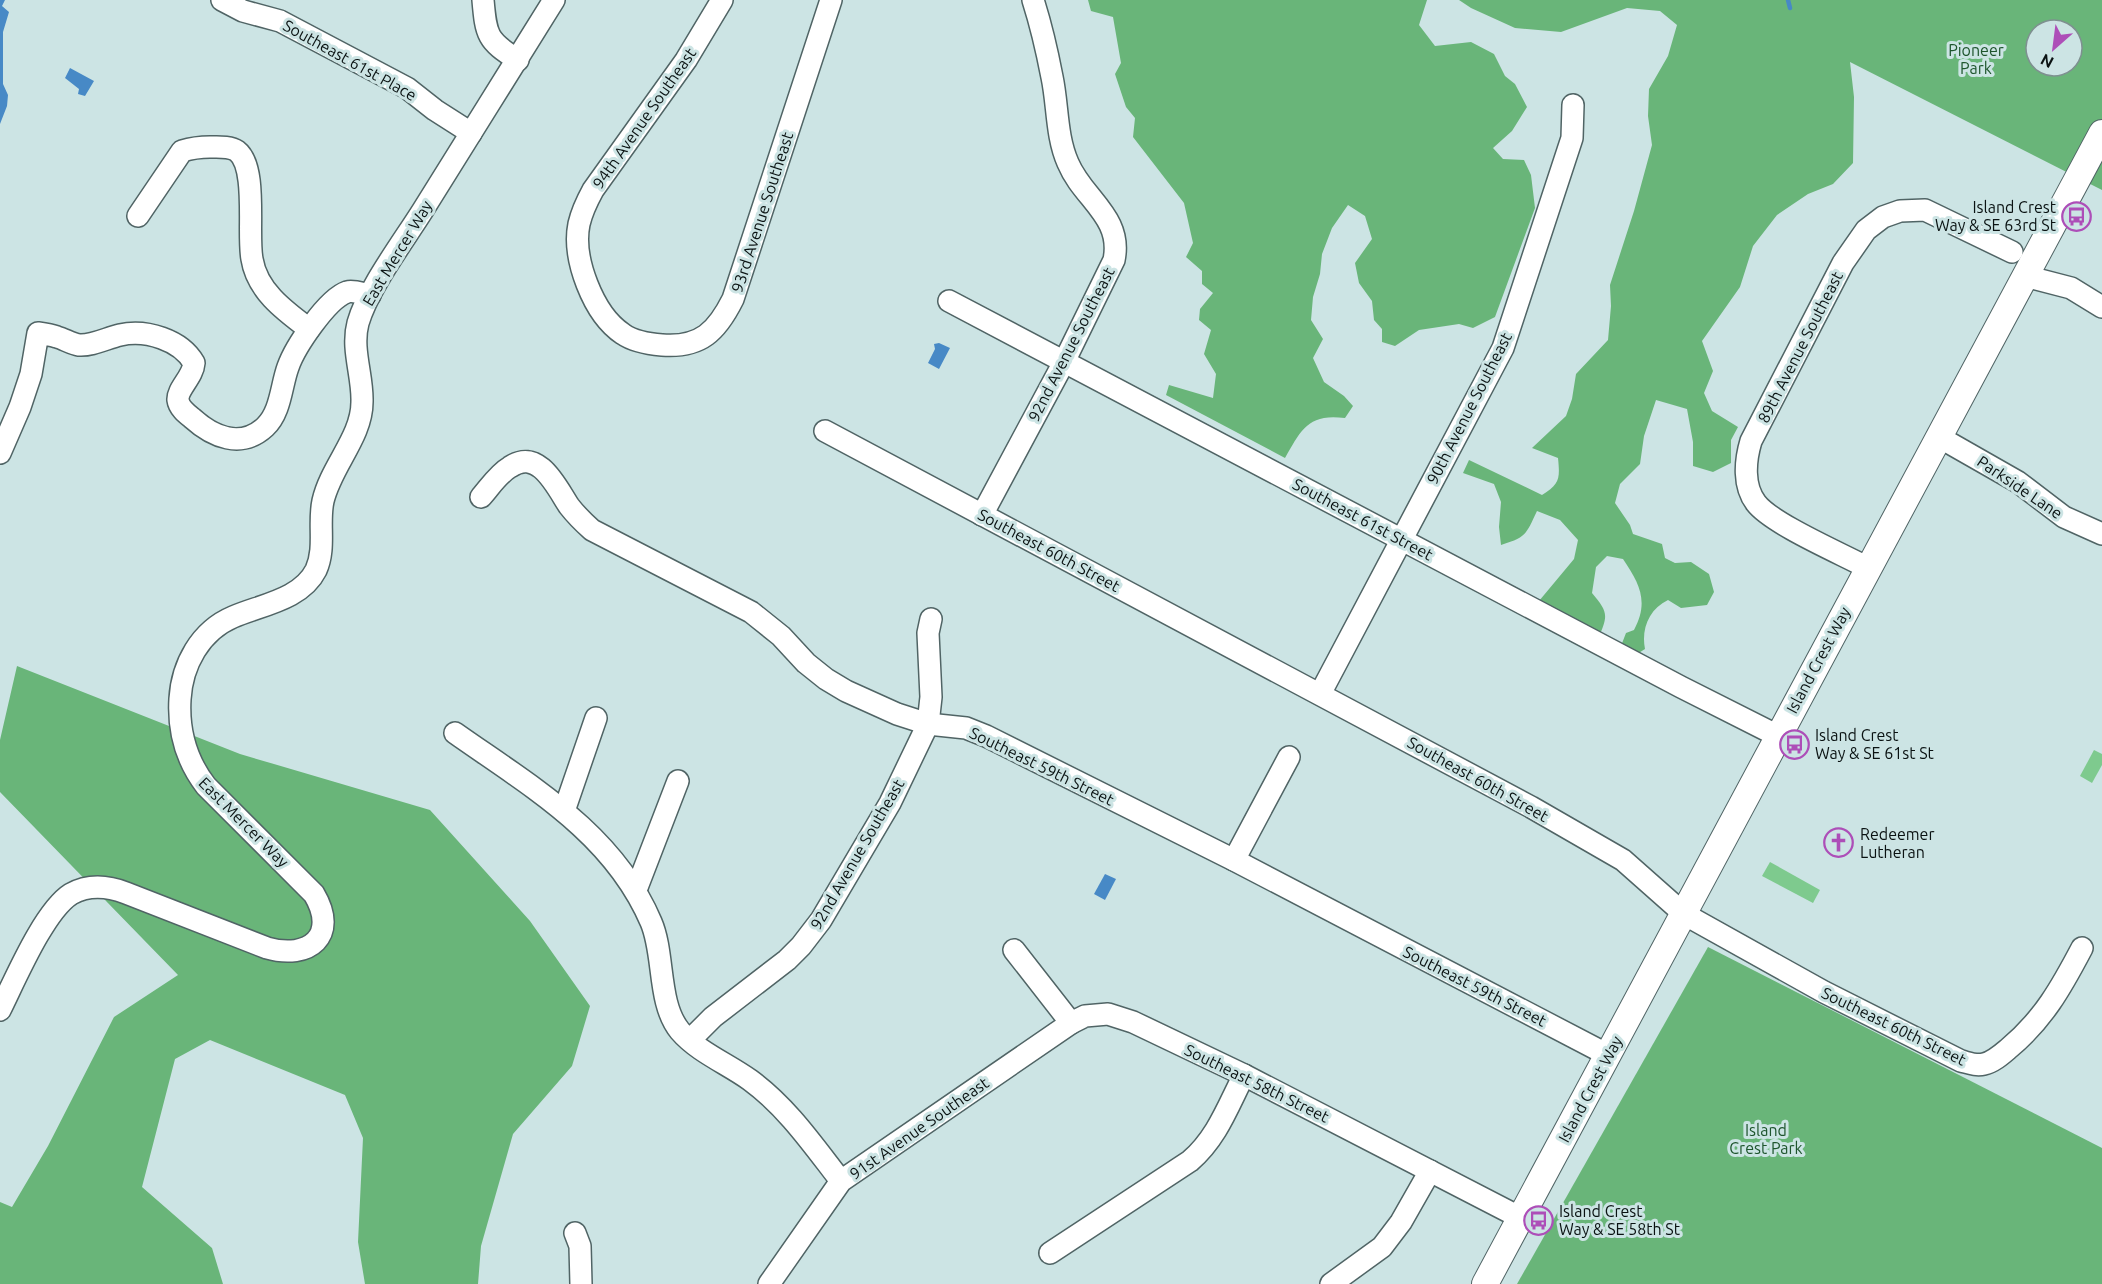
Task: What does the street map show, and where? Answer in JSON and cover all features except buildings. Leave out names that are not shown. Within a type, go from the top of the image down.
[{"type":"main road","name":"Island Crest Way","points":[[1485,1284],[2102,133]]},
{"type":"street","name":"Southeast 61st Place","points":[[222,0],[243,11],[280,21],[397,82],[471,133]]},
{"type":"street","points":[[483,0],[485,21],[492,42],[518,60]]},
{"type":"street","name":"East Mercer Way","points":[[0,1010],[41,930],[57,908],[71,895],[98,887],[109,887],[126,892],[280,952],[303,950],[318,939],[323,928],[324,917],[314,894],[206,786],[194,770],[181,734],[181,689],[184,670],[201,641],[215,628],[230,618],[280,600],[294,592],[316,570],[321,552],[320,515],[323,499],[333,471],[355,432],[363,403],[356,337],[357,325],[370,295],[554,0]]},
{"type":"street","name":"94th Avenue Southeast","points":[[624,335],[604,317],[587,284],[578,242],[584,207],[607,167],[686,60],[722,0]]},
{"type":"street","name":"93rd Avenue Southeast","points":[[624,335],[648,343],[673,346],[695,341],[711,332],[723,320],[733,299],[831,0]]},
{"type":"street","name":"92nd Avenue Southeast","points":[[982,515],[1064,362],[1114,260],[1116,247],[1115,234],[1110,223],[1069,166],[1062,150],[1052,76],[1033,0]]},
{"type":"street","name":"90th Avenue Southeast","points":[[1320,694],[1503,348],[1572,138],[1573,105]]},
{"type":"street","points":[[138,216],[182,151],[193,148],[224,147],[236,150],[246,163],[252,260],[264,290],[286,313],[309,329]]},
{"type":"street","name":"89th Avenue Southeast","points":[[1868,568],[1765,512],[1756,502],[1750,490],[1746,468],[1751,441],[1843,263],[1866,230],[1883,217],[1900,211],[1925,210],[2012,252]]},
{"type":"street","points":[[2025,276],[2071,288],[2102,307]]},
{"type":"street","points":[[0,453],[32,374],[38,333],[57,336],[78,345],[122,334],[148,334],[171,342],[183,350],[194,363],[193,371],[179,393],[178,402],[184,412],[202,428],[216,436],[243,439],[267,426],[276,410],[294,351],[309,329],[331,304],[345,292],[354,291],[370,295]]},
{"type":"street","name":"Southeast 61st Street","points":[[949,301],[1778,736]]},
{"type":"street","name":"Southeast 60th Street","points":[[825,431],[1531,807],[1623,860],[1684,914],[1824,992],[1942,1052],[1975,1065],[1986,1064],[1993,1060],[2037,1022],[2055,998],[2082,948]]},
{"type":"street","name":"Parkside Lane","points":[[1939,437],[2018,482],[2064,517],[2102,534]]},
{"type":"street","name":"Southeast 59th Street","points":[[481,498],[495,479],[512,465],[526,462],[538,465],[549,474],[580,520],[592,530],[751,612],[781,636],[806,663],[826,679],[897,714],[928,723],[966,728],[986,736],[1234,860],[1608,1055]]},
{"type":"street","name":"92nd Avenue Southeast","points":[[690,1040],[713,1017],[787,960],[801,946],[821,920],[890,803],[928,723],[931,697],[928,633],[931,619]]},
{"type":"street","points":[[564,811],[596,718]]},
{"type":"street","points":[[455,733],[581,824],[614,860],[636,890],[652,923],[658,943],[663,985],[678,1029],[690,1040],[751,1080],[777,1102],[841,1181]]},
{"type":"street","points":[[1234,860],[1289,757]]},
{"type":"street","points":[[636,890],[678,781]]},
{"type":"street","points":[[1014,950],[1071,1023]]},
{"type":"street","name":"Southeast 58th Street","points":[[1071,1023],[1085,1016],[1108,1014],[1133,1022],[1244,1074],[1521,1218]]},
{"type":"street","name":"91st Avenue Southeast","points":[[769,1284],[841,1181],[1071,1023]]},
{"type":"street","points":[[1050,1253],[1204,1150],[1244,1074]]},
{"type":"street","points":[[1330,1284],[1382,1247],[1401,1222],[1430,1171]]},
{"type":"street","points":[[575,1233],[580,1246],[581,1284]]},
{"type":"green space","points":[[1088,0],[1427,0],[1419,25],[1435,46],[1471,42],[1494,54],[1505,76],[1515,84],[1527,107],[1512,131],[1493,148],[1503,159],[1524,160],[1531,175],[1535,208],[1495,317],[1473,328],[1459,324],[1419,330],[1395,346],[1382,342],[1382,329],[1374,320],[1372,301],[1359,283],[1355,263],[1372,239],[1365,216],[1348,205],[1332,228],[1322,254],[1320,274],[1313,297],[1311,320],[1323,339],[1313,358],[1324,382],[1344,396],[1353,406],[1345,418],[1332,417],[1314,421],[1301,432],[1285,458],[1166,395],[1169,385],[1213,398],[1216,374],[1204,354],[1211,330],[1199,320],[1200,309],[1213,293],[1202,284],[1202,271],[1186,257],[1193,243],[1184,203],[1133,137],[1135,118],[1126,107],[1115,74],[1121,63],[1113,17],[1091,11]]},
{"type":"green space","name":"Pioneer Park","points":[[1459,0],[2102,0],[2102,190],[1850,62],[1854,97],[1853,163],[1833,184],[1808,194],[1777,215],[1753,246],[1740,287],[1702,341],[1713,371],[1704,393],[1712,411],[1738,427],[1731,440],[1731,463],[1713,472],[1693,466],[1693,442],[1687,409],[1656,400],[1644,436],[1640,464],[1620,484],[1615,503],[1630,525],[1633,534],[1662,544],[1665,558],[1675,563],[1691,562],[1709,574],[1714,592],[1707,605],[1681,608],[1668,600],[1661,604],[1648,620],[1644,634],[1645,649],[1637,654],[1621,646],[1626,633],[1634,630],[1639,620],[1642,602],[1638,585],[1623,559],[1607,556],[1596,567],[1592,593],[1605,612],[1605,622],[1600,634],[1539,601],[1574,559],[1578,540],[1560,520],[1537,511],[1525,534],[1501,545],[1499,527],[1501,502],[1494,484],[1463,473],[1469,460],[1542,495],[1558,480],[1558,458],[1532,448],[1566,416],[1572,399],[1576,374],[1608,340],[1610,285],[1652,145],[1648,116],[1649,89],[1668,56],[1677,25],[1660,11],[1627,8],[1561,32],[1515,28]]},
{"type":"green space","points":[[17,666],[240,754],[430,810],[530,921],[590,1006],[572,1066],[513,1134],[481,1246],[478,1284],[365,1284],[358,1242],[363,1138],[345,1095],[210,1040],[175,1059],[142,1187],[212,1248],[223,1284],[0,1284],[0,1202],[12,1207],[48,1146],[114,1017],[178,975],[0,792],[0,740]]},
{"type":"green space","points":[[2094,750],[2102,754],[2102,765],[2092,783],[2080,776]]},
{"type":"green space","points":[[1770,862],[1820,890],[1813,903],[1762,876]]},
{"type":"green space","name":"Island Crest Park","points":[[1708,947],[2102,1148],[2102,1284],[1517,1284]]},
{"type":"water","points":[[0,0],[5,0],[2,6],[9,12],[3,32],[3,84],[8,95],[7,106],[0,124]]},
{"type":"water","points":[[70,68],[94,81],[85,96],[78,94],[79,89],[65,78]]},
{"type":"water","points":[[939,343],[950,348],[939,369],[928,363],[935,349],[934,344]]},
{"type":"water","points":[[1105,874],[1116,879],[1105,900],[1094,894]]},
{"type":"waterway","points":[[1788,0],[1790,8]]},
{"type":"place","name":"Island Crest Way & SE 63rd St","points":[[2077,216]]},
{"type":"place","name":"Island Crest Way & SE 61st St","points":[[1794,744]]},
{"type":"place","name":"Redeemer Lutheran","points":[[1839,843]]},
{"type":"place","name":"Island Crest Way & SE 58th St","points":[[1538,1220]]}]
